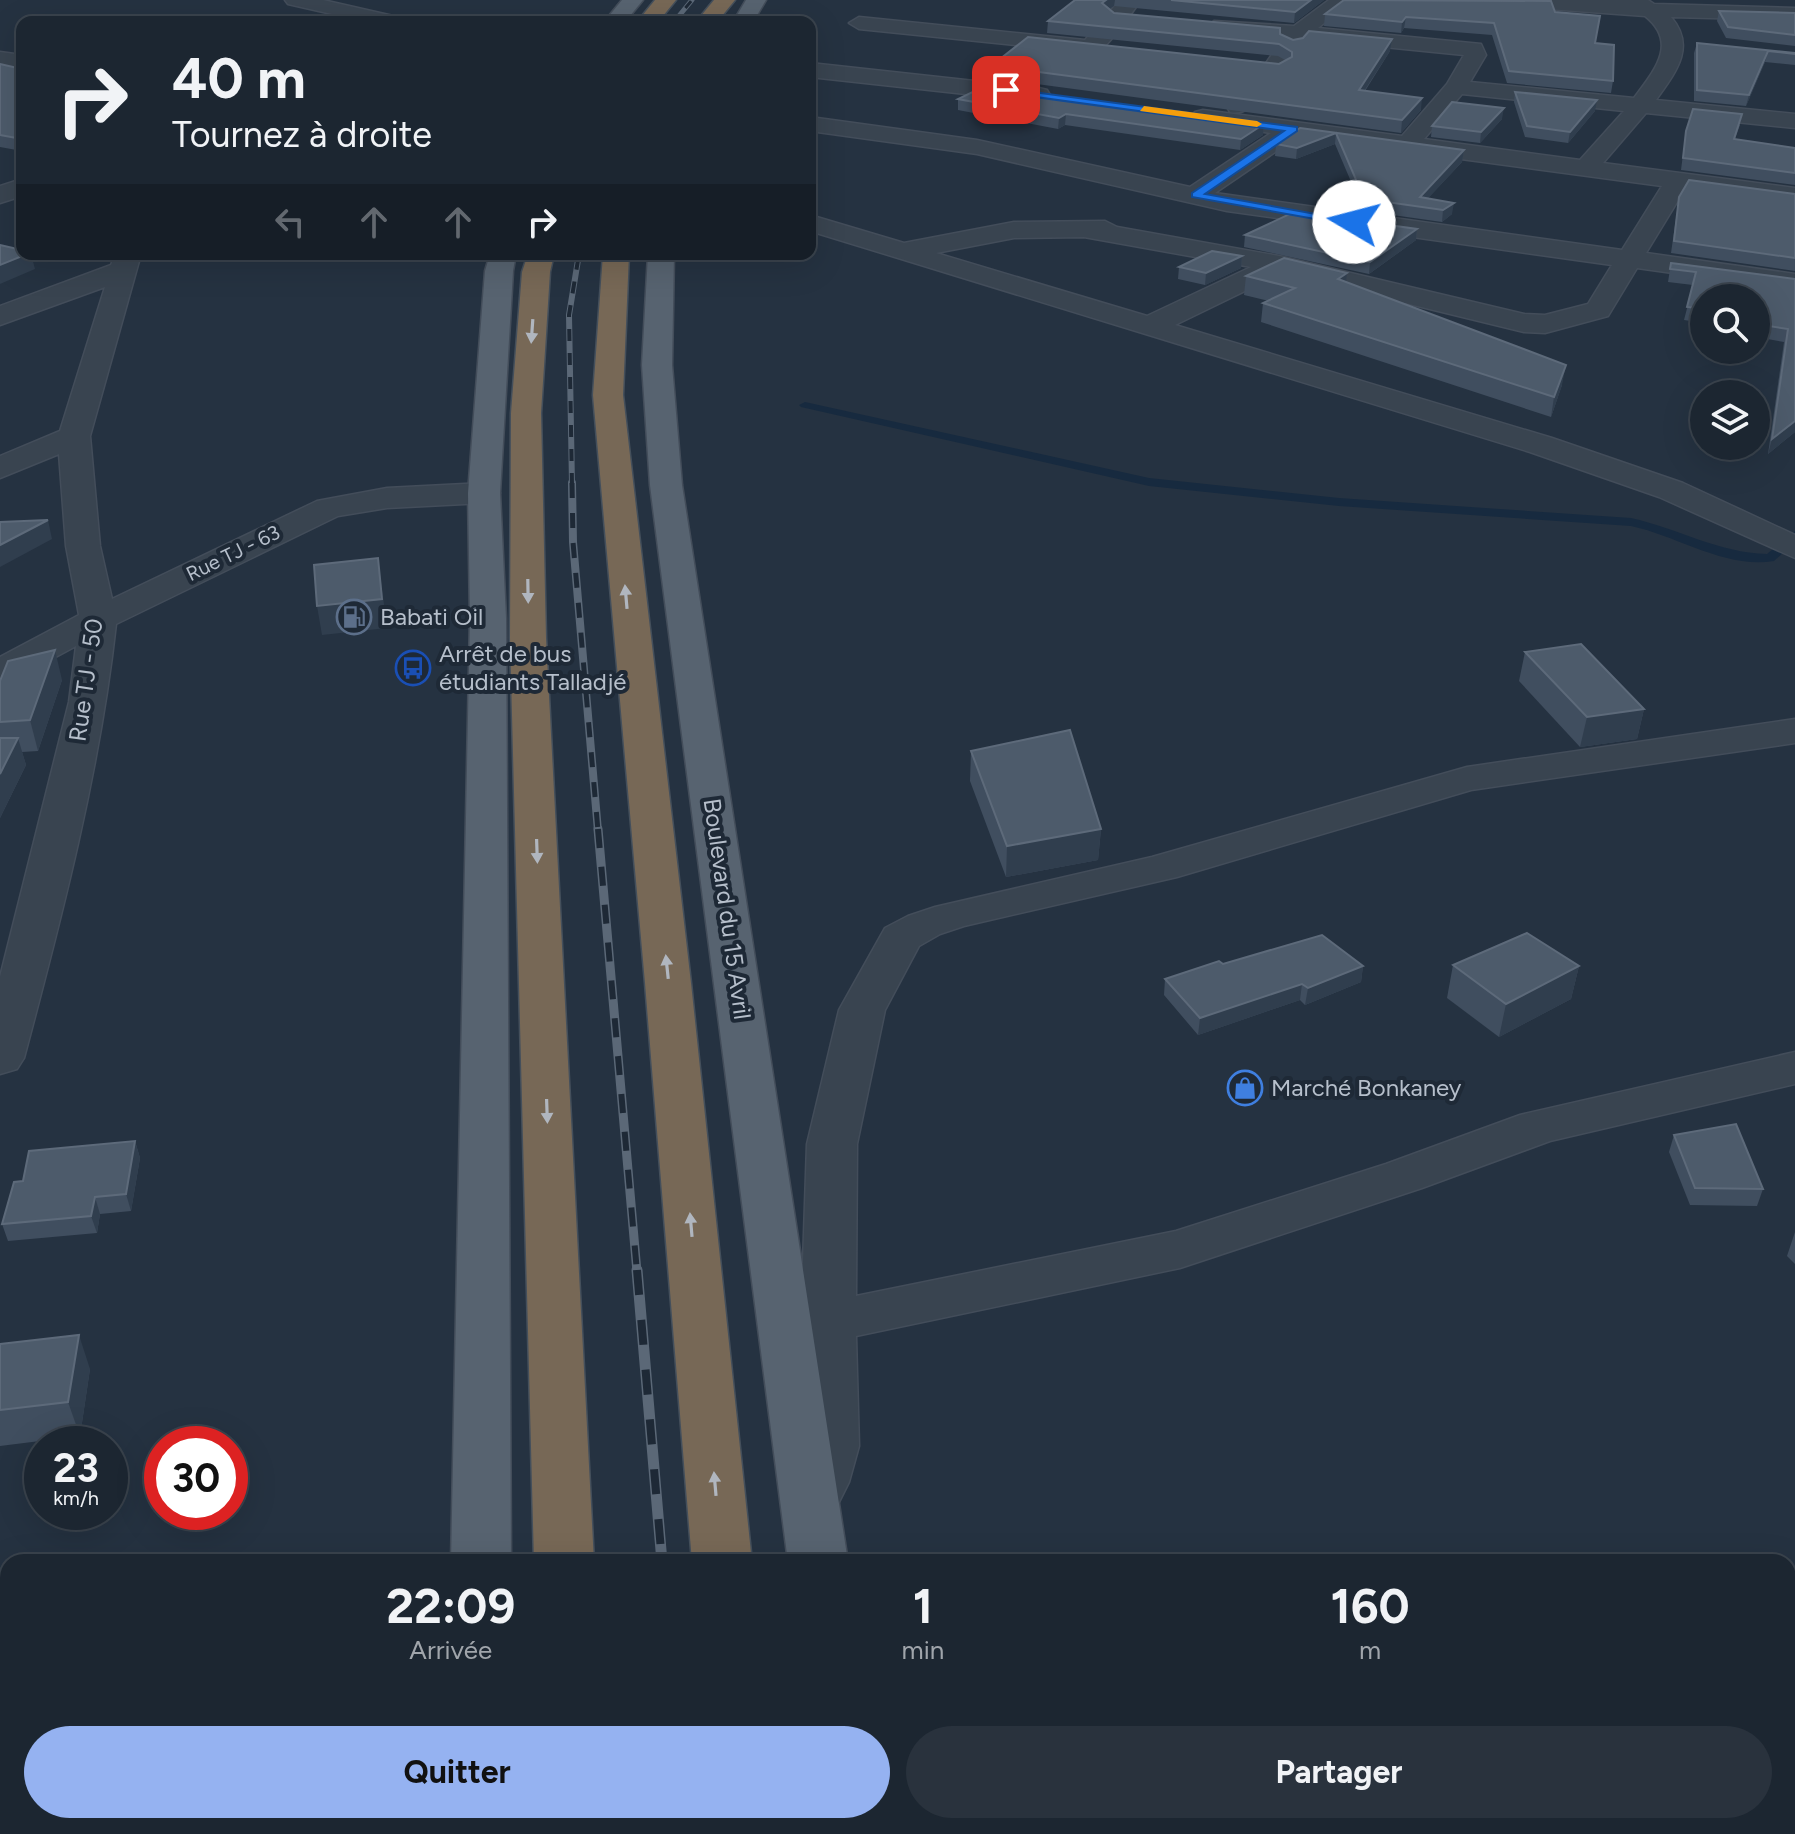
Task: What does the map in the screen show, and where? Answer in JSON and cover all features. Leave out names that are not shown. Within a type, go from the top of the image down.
[{"type":"highway","points":[[652,16],[666,0]]},
{"type":"highway","points":[[711,16],[725,0]]},
{"type":"highway","points":[[539,260],[526,413],[528,638],[564,1554]]},
{"type":"highway","points":[[616,260],[608,395],[629,624],[670,998],[721,1554]]},
{"type":"main road","points":[[619,16],[633,0]]},
{"type":"main road","points":[[481,1554],[488,618],[484,493],[502,260]]},
{"type":"main road","name":"Boulevard du 15 Avril","points":[[661,260],[657,365],[666,485],[817,1554]]},
{"type":"street","points":[[295,0],[368,16]]},
{"type":"street","points":[[1023,93],[1092,47],[1114,15],[1131,0]]},
{"type":"street","points":[[1224,119],[1263,84],[1298,33],[1342,0]]},
{"type":"street","points":[[1507,0],[1791,9]]},
{"type":"street","points":[[1584,170],[1641,105],[1681,42],[1665,23],[1642,5]]},
{"type":"street","points":[[1114,15],[1145,18]]},
{"type":"street","points":[[853,19],[1123,50]]},
{"type":"street","points":[[1206,24],[1473,49],[1475,55],[1456,87],[1407,145]]},
{"type":"street","points":[[1247,63],[1278,66]]},
{"type":"street","points":[[816,71],[1069,99]]},
{"type":"street","points":[[1456,87],[1795,121]]},
{"type":"street","points":[[1178,113],[1795,196]]},
{"type":"street","points":[[816,125],[977,147],[1227,203],[1626,261],[1795,282]]},
{"type":"street","points":[[1195,195],[1293,129]]},
{"type":"street","points":[[1077,228],[1279,264],[1491,317],[1545,324],[1598,310],[1677,182]]},
{"type":"street","points":[[906,250],[1014,230],[1152,229],[1170,226],[1227,203]]},
{"type":"street","points":[[816,225],[1541,445],[1671,490],[1795,548]]},
{"type":"street","points":[[0,316],[125,263]]},
{"type":"street","name":"Rue TJ - 50","points":[[0,1058],[23,976],[88,702],[98,619],[83,546],[74,436],[125,263]]},
{"type":"street","points":[[1151,325],[1279,264]]},
{"type":"street","points":[[0,468],[74,436]]},
{"type":"street","name":"Rue TJ - 63","points":[[0,672],[98,619],[329,508],[387,498],[484,493]]},
{"type":"street","points":[[809,1502],[820,1482],[830,1446],[828,1322],[832,1144],[862,1010],[901,938],[924,925],[951,916],[1162,868],[1467,779],[1795,731]]},
{"type":"street","points":[[828,1322],[1180,1249],[1404,1176],[1537,1127],[1795,1068]]},
{"type":"building","points":[[1075,0],[1106,0],[1102,3],[1114,13],[1280,28],[1280,34],[1293,40],[1303,38],[1309,31],[1392,39],[1359,90],[1422,98],[1402,120],[1016,69],[1030,62],[1000,59],[1028,37],[1279,64],[1292,57],[1292,52],[1279,44],[1048,21]]},
{"type":"building","points":[[1171,0],[1311,0],[1295,12]]},
{"type":"building","points":[[1344,0],[1551,1],[1555,12],[1600,16],[1595,43],[1614,45],[1613,81],[1509,71],[1494,23],[1406,17],[1402,22],[1325,14]]},
{"type":"building","points":[[1719,11],[1795,13],[1795,35],[1728,27]]},
{"type":"building","points":[[1697,43],[1795,54],[1768,51],[1749,95],[1697,90]]},
{"type":"building","points":[[0,64],[16,68],[16,138],[0,135]]},
{"type":"building","points":[[983,87],[1264,124],[1241,139],[1066,114],[1059,118],[958,99]]},
{"type":"building","points":[[1515,92],[1597,100],[1570,132],[1527,126]]},
{"type":"building","points":[[1452,102],[1504,108],[1481,132],[1432,126]]},
{"type":"building","points":[[1693,109],[1742,114],[1734,139],[1795,148],[1795,173],[1683,158],[1686,131]]},
{"type":"building","points":[[1300,128],[1464,150],[1420,197],[1454,203],[1443,210],[1330,194],[1357,182],[1336,133],[1297,148],[1276,144]]},
{"type":"building","points":[[1689,180],[1795,194],[1795,258],[1674,241],[1679,197]]},
{"type":"building","points":[[1294,212],[1417,229],[1370,262],[1245,235]]},
{"type":"building","points":[[0,245],[16,249],[16,258],[0,265]]},
{"type":"building","points":[[1212,251],[1242,256],[1206,273],[1179,267]]},
{"type":"building","points":[[1284,258],[1347,273],[1338,279],[1566,365],[1554,397],[1263,303],[1295,288],[1246,276]]},
{"type":"building","points":[[1671,263],[1795,279],[1795,421],[1772,439],[1788,329],[1770,326],[1770,284],[1693,284],[1696,272],[1670,269]]},
{"type":"building","points":[[48,520],[0,545],[0,522]]},
{"type":"building","points":[[378,558],[382,599],[317,606],[314,565]]},
{"type":"building","points":[[1581,644],[1644,709],[1587,717],[1525,652]]},
{"type":"building","points":[[55,650],[30,720],[0,722],[0,681],[8,661]]},
{"type":"building","points":[[1070,730],[1101,829],[1007,846],[971,751]]},
{"type":"building","points":[[0,738],[18,738],[0,774]]},
{"type":"building","points":[[1527,933],[1579,966],[1506,1004],[1453,965]]},
{"type":"building","points":[[1322,935],[1363,966],[1308,988],[1302,984],[1200,1018],[1165,979],[1219,961],[1223,964]]},
{"type":"building","points":[[1736,1124],[1763,1189],[1695,1188],[1674,1135]]},
{"type":"building","points":[[135,1141],[126,1194],[95,1197],[91,1216],[2,1224],[14,1182],[23,1181],[29,1151]]},
{"type":"building","points":[[79,1335],[68,1402],[0,1410],[0,1344]]},
{"type":"waterway","points":[[805,405],[1149,482],[1339,502],[1631,522],[1750,558],[1770,558],[1795,535]]},
{"type":"railway","points":[[679,16],[692,0]]},
{"type":"railway","points":[[572,485],[569,315],[578,260]]},
{"type":"railway","points":[[572,483],[573,542],[598,831]]},
{"type":"railway","points":[[598,829],[637,1272]]},
{"type":"railway","points":[[637,1270],[661,1554]]},
{"type":"slow traffic","points":[[1144,109],[1257,124]]},
{"type":"place","name":"Babati Oil","points":[[354,617]]},
{"type":"place","name":"Arrêt de bus étudiants Talladjé","points":[[413,668]]},
{"type":"place","name":"Marché Bonkaney","points":[[1245,1088]]},
{"type":"route","points":[[1006,90],[1293,129],[1195,195],[1227,203],[1354,222]]}]
